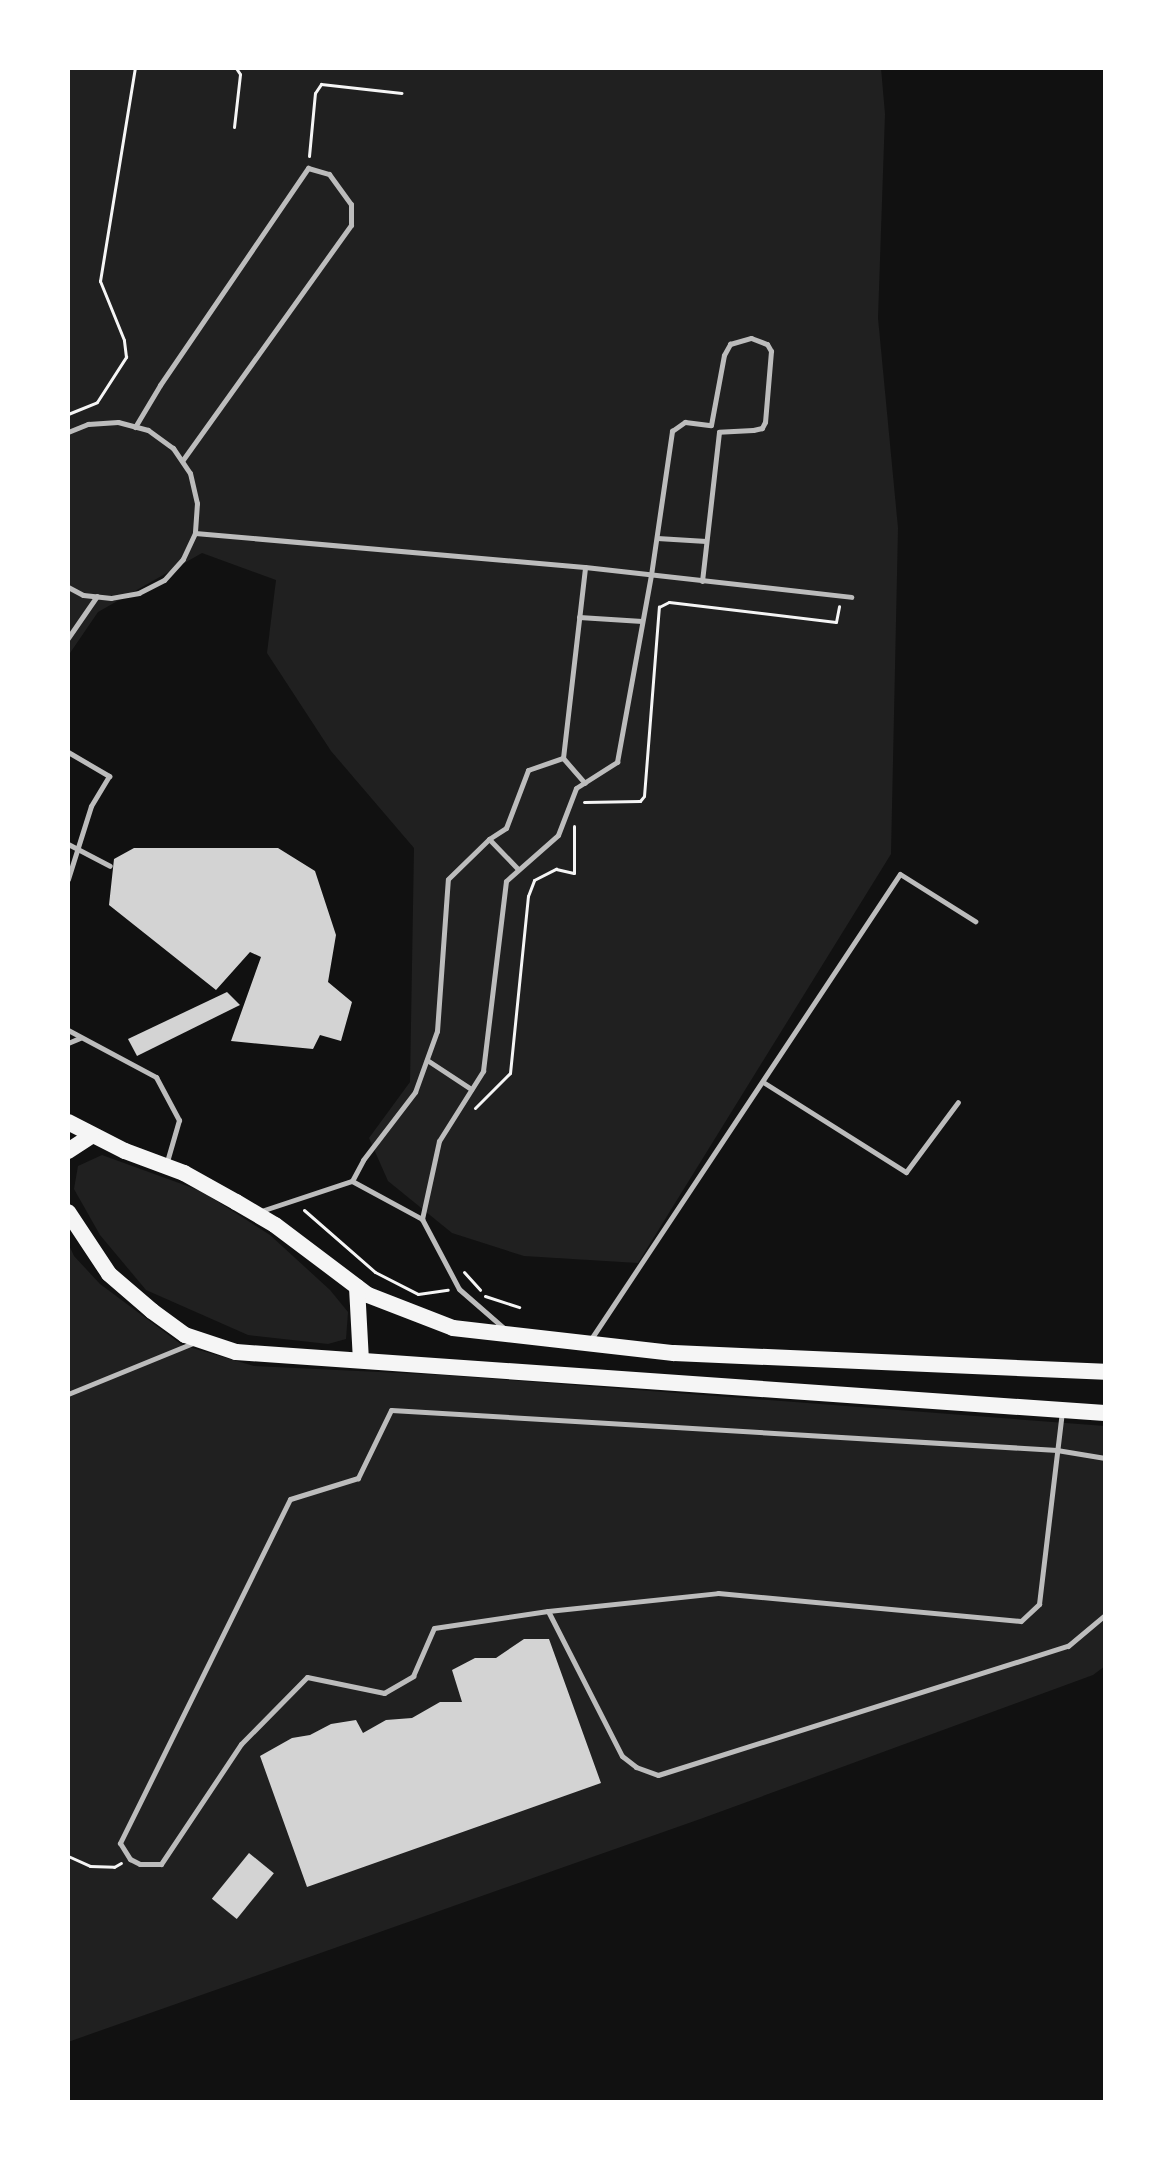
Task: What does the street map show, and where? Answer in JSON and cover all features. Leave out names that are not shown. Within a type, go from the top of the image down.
[{"type":"main road","points":[[68,1122],[91,1136],[166,1166],[255,1213],[368,1295],[453,1328],[674,1353],[1105,1372]]},
{"type":"main road","points":[[68,1151],[91,1136]]},
{"type":"main road","points":[[68,1212],[109,1274],[185,1335],[236,1352],[1062,1407],[1105,1413]]},
{"type":"main road","points":[[357,1287],[361,1360]]},
{"type":"lane","points":[[135,427],[308,168],[329,174],[351,204],[351,225],[182,461]]},
{"type":"lane","points":[[422,1219],[439,1141],[483,1071],[506,881],[558,835],[576,788],[617,762],[651,575],[672,431],[685,422],[711,425],[719,432],[762,428],[771,351],[767,344],[751,338],[730,344],[724,355],[711,425]]},
{"type":"lane","points":[[68,432],[88,424],[118,422],[148,430],[173,448],[182,461],[190,473],[197,503],[195,533],[183,559],[164,580],[139,593],[111,598],[68,587]]},
{"type":"lane","points":[[702,581],[719,432]]},
{"type":"lane","points":[[195,533],[585,567],[851,597]]},
{"type":"lane","points":[[657,538],[706,541]]},
{"type":"lane","points":[[585,567],[563,758],[585,783]]},
{"type":"lane","points":[[68,638],[97,596]]},
{"type":"lane","points":[[579,617],[642,621]]},
{"type":"lane","points":[[68,752],[109,776],[91,806],[68,879]]},
{"type":"lane","points":[[255,1213],[352,1181],[363,1160],[415,1092],[437,1031],[448,879],[489,839],[506,828],[528,770],[563,758]]},
{"type":"lane","points":[[489,839],[518,869]]},
{"type":"lane","points":[[68,844],[110,866]]},
{"type":"lane","points":[[588,1343],[900,874],[975,921]]},
{"type":"lane","points":[[68,1030],[156,1077],[179,1120],[166,1166]]},
{"type":"lane","points":[[68,1043],[81,1037]]},
{"type":"lane","points":[[427,1060],[471,1089]]},
{"type":"lane","points":[[763,1082],[906,1172],[958,1102]]},
{"type":"lane","points":[[352,1181],[422,1219],[459,1289],[512,1335]]},
{"type":"lane","points":[[68,1394],[172,1354],[199,1340]]},
{"type":"lane","points":[[1062,1407],[1057,1450],[1039,1604],[1021,1621],[718,1593],[548,1611],[434,1628],[413,1676],[384,1693],[307,1677],[241,1744],[161,1864],[140,1864],[130,1859],[120,1843],[290,1499],[358,1478],[391,1410],[1057,1450],[1105,1458]]},
{"type":"lane","points":[[548,1611],[622,1756],[636,1767],[658,1775],[1068,1646],[1105,1615]]},
{"type":"path","points":[[68,414],[97,402],[126,357],[124,340],[100,281],[135,68]]},
{"type":"path","points":[[234,127],[240,74],[236,68]]},
{"type":"path","points":[[308,168],[315,93],[321,84],[402,93]]},
{"type":"path","points":[[580,807],[586,799],[640,801],[644,796],[659,607],[669,602],[836,622],[840,597]]},
{"type":"path","points":[[470,1114],[491,1088],[503,1082],[510,1073],[528,896],[534,880],[556,869],[574,873],[574,815]]},
{"type":"path","points":[[293,1200],[375,1272],[418,1294],[459,1289]]},
{"type":"path","points":[[457,1263],[484,1296],[519,1307]]},
{"type":"path","points":[[68,1856],[90,1866],[114,1867],[130,1859]]},
{"type":"shaded area","points":[[68,68],[881,68],[885,114],[878,318],[898,528],[891,854],[638,1263],[524,1256],[452,1233],[388,1181],[369,1138],[410,1082],[414,848],[331,751],[267,653],[276,580],[202,553],[98,612],[68,656]]},
{"type":"shaded area","points":[[102,1155],[201,1191],[270,1235],[330,1290],[348,1312],[346,1339],[328,1344],[248,1335],[146,1290],[100,1235],[74,1189],[78,1166]]},
{"type":"shaded area","points":[[68,1243],[74,1256],[100,1284],[182,1345],[254,1366],[442,1375],[1105,1426],[1105,1666],[1093,1675],[703,1818],[68,2042]]},
{"type":"building","points":[[134,848],[278,848],[315,871],[336,935],[328,982],[352,1002],[341,1041],[320,1035],[313,1049],[231,1041],[261,957],[250,952],[216,990],[109,905],[114,859]]},
{"type":"building","points":[[227,992],[240,1005],[137,1056],[128,1039]]},
{"type":"building","points":[[524,1639],[549,1639],[601,1783],[307,1887],[260,1756],[292,1738],[310,1735],[331,1724],[356,1720],[363,1733],[386,1720],[412,1718],[440,1702],[462,1702],[452,1670],[475,1658],[496,1658]]},
{"type":"building","points":[[249,1853],[274,1873],[237,1919],[212,1899]]}]
